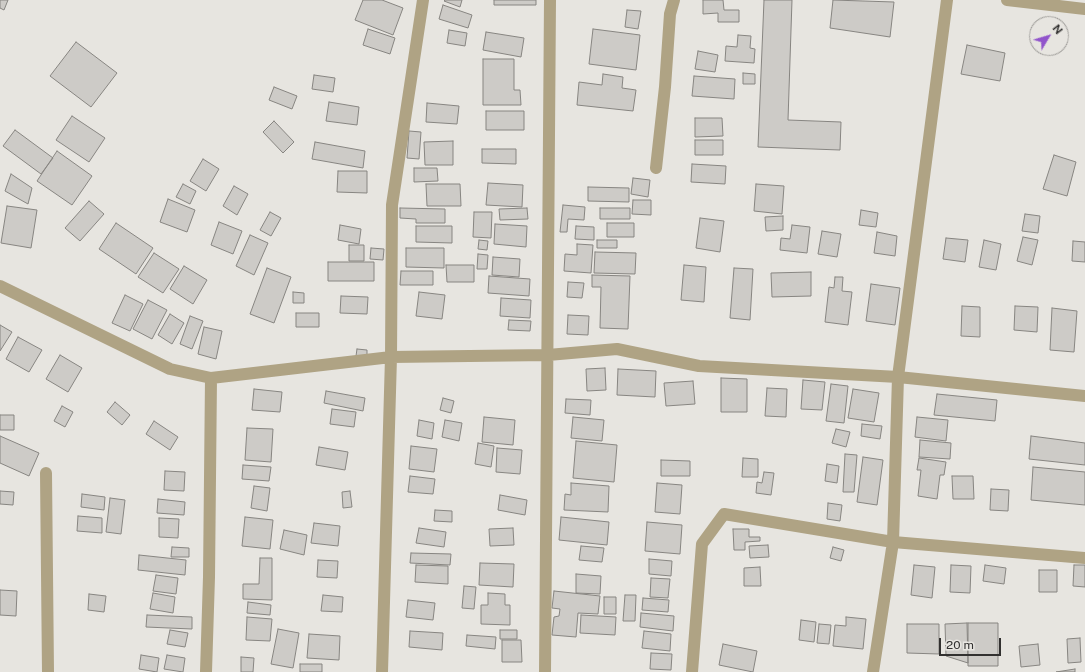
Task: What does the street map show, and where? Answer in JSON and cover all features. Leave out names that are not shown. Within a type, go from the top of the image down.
[{"type":"street","points":[[382,672],[391,357],[392,205],[423,0]]},
{"type":"street","points":[[545,672],[550,0]]},
{"type":"street","points":[[656,168],[665,87],[670,14],[674,0]]},
{"type":"street","points":[[873,672],[894,542],[898,377],[946,0]]},
{"type":"street","points":[[1007,0],[1085,9]]},
{"type":"street","points":[[0,286],[170,369],[211,378],[391,357],[548,355],[617,349],[699,366],[898,377],[1085,396]]},
{"type":"street","points":[[206,672],[209,577],[211,378]]},
{"type":"street","points":[[46,473],[48,672]]},
{"type":"street","points":[[692,672],[702,544],[724,514],[894,542],[1085,558]]},
{"type":"building","points":[[0,0],[8,0],[4,10],[0,8]]},
{"type":"building","points":[[363,0],[382,0],[403,8],[393,35],[355,20]]},
{"type":"building","points":[[462,0],[460,7],[444,1]]},
{"type":"building","points":[[494,0],[536,0],[536,5],[494,5]]},
{"type":"building","points":[[703,0],[723,0],[724,10],[739,10],[739,22],[718,22],[718,13],[703,14]]},
{"type":"building","points":[[764,0],[792,0],[788,120],[841,122],[840,150],[758,147]]},
{"type":"building","points":[[833,0],[894,2],[890,37],[830,28]]},
{"type":"building","points":[[443,5],[472,15],[468,28],[439,19]]},
{"type":"building","points":[[627,10],[641,11],[638,29],[625,27]]},
{"type":"building","points":[[368,29],[395,38],[390,54],[363,45]]},
{"type":"building","points":[[593,29],[640,35],[636,70],[589,64]]},
{"type":"building","points":[[449,30],[467,33],[465,46],[447,43]]},
{"type":"building","points":[[486,32],[524,38],[521,57],[483,50]]},
{"type":"building","points":[[738,35],[751,36],[750,48],[755,49],[754,63],[725,61],[726,46],[737,47]]},
{"type":"building","points":[[76,42],[117,73],[91,107],[50,76]]},
{"type":"building","points":[[967,45],[1005,53],[1000,81],[961,74]]},
{"type":"building","points":[[698,51],[718,55],[715,72],[695,69]]},
{"type":"building","points":[[483,59],[514,59],[514,90],[520,90],[521,105],[483,105]]},
{"type":"building","points":[[743,73],[755,74],[755,84],[743,84]]},
{"type":"building","points":[[603,74],[623,77],[622,88],[636,90],[633,111],[577,105],[579,82],[602,85]]},
{"type":"building","points":[[314,75],[335,78],[333,92],[312,89]]},
{"type":"building","points":[[694,76],[735,79],[734,99],[692,96]]},
{"type":"building","points":[[274,87],[297,96],[292,109],[269,100]]},
{"type":"building","points":[[329,102],[359,107],[357,125],[326,121]]},
{"type":"building","points":[[427,103],[459,106],[457,124],[426,122]]},
{"type":"building","points":[[486,111],[524,111],[524,130],[486,130]]},
{"type":"building","points":[[72,116],[105,138],[89,162],[56,140]]},
{"type":"building","points":[[695,118],[722,118],[723,136],[695,137]]},
{"type":"building","points":[[274,121],[294,142],[283,153],[263,132]]},
{"type":"building","points":[[15,130],[53,158],[41,174],[3,146]]},
{"type":"building","points":[[409,131],[421,132],[419,159],[407,158]]},
{"type":"building","points":[[695,140],[723,140],[723,155],[695,155]]},
{"type":"building","points":[[453,141],[453,165],[425,165],[424,142]]},
{"type":"building","points":[[315,142],[365,151],[363,168],[312,159]]},
{"type":"building","points":[[482,149],[516,149],[516,164],[482,163]]},
{"type":"building","points":[[57,151],[92,176],[72,205],[37,181]]},
{"type":"building","points":[[1054,155],[1076,162],[1067,196],[1043,189]]},
{"type":"building","points":[[203,159],[219,169],[206,191],[190,181]]},
{"type":"building","points":[[692,164],[726,166],[725,184],[691,182]]},
{"type":"building","points":[[414,168],[437,168],[438,181],[414,182]]},
{"type":"building","points":[[338,171],[367,171],[367,193],[337,192]]},
{"type":"building","points":[[11,174],[32,188],[28,204],[5,191]]},
{"type":"building","points":[[633,178],[650,180],[648,197],[631,194]]},
{"type":"building","points":[[488,183],[523,185],[522,207],[486,205]]},
{"type":"building","points":[[183,184],[196,191],[190,204],[176,197]]},
{"type":"building","points":[[426,184],[460,184],[461,206],[427,206]]},
{"type":"building","points":[[756,184],[784,186],[782,214],[754,211]]},
{"type":"building","points":[[234,186],[248,194],[237,215],[223,206]]},
{"type":"building","points":[[588,187],[629,188],[629,202],[588,201]]},
{"type":"building","points":[[168,199],[195,210],[187,232],[160,222]]},
{"type":"building","points":[[633,200],[651,200],[651,215],[632,214]]},
{"type":"building","points":[[89,201],[104,214],[80,241],[65,228]]},
{"type":"building","points":[[563,205],[585,207],[584,220],[568,219],[567,232],[560,232]]},
{"type":"building","points":[[7,206],[37,210],[31,248],[1,243]]},
{"type":"building","points":[[400,208],[445,209],[445,223],[416,223],[416,219],[400,218]]},
{"type":"building","points":[[527,208],[528,219],[500,220],[499,209]]},
{"type":"building","points":[[600,208],[630,208],[630,219],[600,219]]},
{"type":"building","points":[[861,210],[878,213],[876,227],[859,225]]},
{"type":"building","points":[[270,212],[281,218],[271,236],[260,230]]},
{"type":"building","points":[[474,212],[492,212],[491,238],[473,237]]},
{"type":"building","points":[[1025,214],[1040,216],[1038,233],[1022,231]]},
{"type":"building","points":[[783,216],[783,230],[766,231],[765,217]]},
{"type":"building","points":[[700,218],[724,221],[720,252],[696,248]]},
{"type":"building","points":[[219,222],[242,231],[233,254],[211,245]]},
{"type":"building","points":[[116,223],[153,248],[136,274],[99,249]]},
{"type":"building","points":[[607,223],[634,223],[634,237],[607,237]]},
{"type":"building","points":[[495,224],[527,226],[526,247],[494,244]]},
{"type":"building","points":[[340,225],[361,229],[359,244],[338,240]]},
{"type":"building","points":[[792,225],[810,227],[807,253],[780,250],[781,238],[790,239]]},
{"type":"building","points":[[416,226],[452,226],[452,243],[416,242]]},
{"type":"building","points":[[576,226],[594,227],[594,240],[575,239]]},
{"type":"building","points":[[822,231],[841,234],[837,257],[818,254]]},
{"type":"building","points":[[877,232],[897,236],[895,256],[874,253]]},
{"type":"building","points":[[250,235],[268,243],[254,275],[236,266]]},
{"type":"building","points":[[1023,237],[1038,240],[1032,265],[1017,261]]},
{"type":"building","points":[[946,238],[968,240],[965,262],[943,259]]},
{"type":"building","points":[[479,240],[488,241],[487,250],[478,249]]},
{"type":"building","points":[[597,240],[617,240],[617,248],[597,248]]},
{"type":"building","points":[[984,240],[1001,244],[996,270],[979,267]]},
{"type":"building","points":[[1073,241],[1085,242],[1085,262],[1072,261]]},
{"type":"building","points":[[577,244],[593,245],[591,273],[564,271],[565,254],[577,255]]},
{"type":"building","points":[[349,245],[364,245],[364,261],[349,261]]},
{"type":"building","points":[[371,248],[384,249],[383,260],[370,259]]},
{"type":"building","points":[[406,248],[444,248],[444,268],[406,267]]},
{"type":"building","points":[[595,252],[636,253],[635,274],[594,273]]},
{"type":"building","points":[[154,253],[179,269],[163,293],[138,277]]},
{"type":"building","points":[[478,254],[488,255],[487,269],[477,269]]},
{"type":"building","points":[[493,257],[520,259],[519,277],[492,275]]},
{"type":"building","points":[[328,262],[374,262],[374,281],[328,281]]},
{"type":"building","points":[[446,265],[474,265],[474,282],[447,282]]},
{"type":"building","points":[[684,265],[706,267],[704,302],[681,300]]},
{"type":"building","points":[[184,266],[207,280],[193,304],[170,289]]},
{"type":"building","points":[[267,268],[291,277],[274,323],[250,314]]},
{"type":"building","points":[[734,268],[753,269],[750,320],[730,318]]},
{"type":"building","points":[[401,271],[433,271],[433,285],[400,285]]},
{"type":"building","points":[[811,272],[811,296],[772,297],[771,273]]},
{"type":"building","points":[[592,275],[630,276],[628,329],[600,328],[601,287],[592,287]]},
{"type":"building","points":[[489,276],[530,279],[529,296],[488,293]]},
{"type":"building","points":[[835,277],[843,277],[842,291],[852,292],[848,325],[825,322],[829,287],[834,288]]},
{"type":"building","points":[[568,282],[584,283],[582,298],[567,297]]},
{"type":"building","points":[[871,284],[900,288],[895,325],[866,321]]},
{"type":"building","points":[[293,292],[304,293],[304,303],[293,303]]},
{"type":"building","points":[[419,292],[445,295],[442,319],[416,316]]},
{"type":"building","points":[[125,295],[143,304],[130,331],[112,323]]},
{"type":"building","points":[[341,296],[368,297],[367,314],[340,313]]},
{"type":"building","points":[[501,298],[531,300],[530,318],[500,316]]},
{"type":"building","points":[[148,300],[167,310],[152,339],[133,329]]},
{"type":"building","points":[[962,306],[980,307],[980,337],[961,336]]},
{"type":"building","points":[[1015,306],[1038,307],[1037,332],[1014,330]]},
{"type":"building","points":[[1052,308],[1077,311],[1074,352],[1050,350]]},
{"type":"building","points":[[296,313],[319,313],[319,327],[296,327]]},
{"type":"building","points":[[170,314],[184,323],[172,344],[158,335]]},
{"type":"building","points":[[568,315],[589,316],[588,335],[567,334]]},
{"type":"building","points":[[190,316],[203,321],[192,349],[180,344]]},
{"type":"building","points":[[509,320],[531,321],[530,331],[508,330]]},
{"type":"building","points":[[0,325],[12,332],[0,351]]},
{"type":"building","points":[[204,327],[222,331],[216,359],[198,354]]},
{"type":"building","points":[[18,337],[42,350],[29,372],[6,359]]},
{"type":"building","points":[[357,349],[367,350],[367,357],[356,356]]},
{"type":"building","points":[[60,355],[82,368],[68,392],[46,379]]},
{"type":"building","points":[[605,368],[606,390],[587,391],[586,369]]},
{"type":"building","points":[[618,369],[656,371],[655,397],[617,395]]},
{"type":"building","points":[[721,378],[747,379],[747,412],[721,412]]},
{"type":"building","points":[[803,380],[825,382],[822,410],[801,409]]},
{"type":"building","points":[[693,381],[695,404],[666,406],[664,383]]},
{"type":"building","points":[[831,384],[848,386],[844,423],[826,421]]},
{"type":"building","points":[[767,388],[787,389],[786,417],[765,416]]},
{"type":"building","points":[[254,389],[282,392],[280,412],[252,410]]},
{"type":"building","points":[[853,389],[879,393],[874,422],[848,418]]},
{"type":"building","points":[[326,391],[365,398],[363,411],[324,403]]},
{"type":"building","points":[[937,394],[997,400],[995,421],[934,415]]},
{"type":"building","points":[[443,398],[454,401],[451,413],[440,410]]},
{"type":"building","points":[[566,399],[591,400],[590,415],[565,413]]},
{"type":"building","points":[[115,402],[130,415],[122,425],[107,412]]},
{"type":"building","points":[[62,406],[73,412],[65,427],[54,421]]},
{"type":"building","points":[[332,409],[356,412],[354,427],[330,424]]},
{"type":"building","points":[[0,415],[14,415],[14,430],[0,430]]},
{"type":"building","points":[[484,417],[515,420],[513,445],[482,442]]},
{"type":"building","points":[[573,417],[604,420],[602,441],[571,438]]},
{"type":"building","points":[[917,417],[948,420],[946,441],[915,437]]},
{"type":"building","points":[[419,420],[434,423],[432,439],[417,436]]},
{"type":"building","points":[[445,420],[462,423],[459,441],[442,437]]},
{"type":"building","points":[[154,421],[178,437],[170,450],[146,434]]},
{"type":"building","points":[[862,424],[882,426],[880,439],[861,436]]},
{"type":"building","points":[[247,428],[273,429],[271,462],[245,460]]},
{"type":"building","points":[[836,429],[850,432],[846,447],[832,443]]},
{"type":"building","points":[[0,436],[39,453],[29,476],[0,463]]},
{"type":"building","points":[[1031,436],[1085,443],[1085,465],[1029,459]]},
{"type":"building","points":[[920,440],[951,443],[950,459],[919,457]]},
{"type":"building","points":[[576,441],[617,445],[614,482],[573,478]]},
{"type":"building","points":[[478,443],[494,446],[491,467],[475,464]]},
{"type":"building","points":[[411,446],[437,449],[434,472],[409,469]]},
{"type":"building","points":[[319,447],[348,452],[345,470],[316,465]]},
{"type":"building","points":[[497,448],[522,450],[520,474],[496,472]]},
{"type":"building","points":[[845,454],[857,455],[854,492],[843,492]]},
{"type":"building","points":[[863,457],[883,460],[877,505],[857,502]]},
{"type":"building","points":[[743,458],[758,459],[758,477],[742,477]]},
{"type":"building","points":[[919,458],[946,462],[944,475],[940,475],[937,499],[918,496],[921,470],[917,470]]},
{"type":"building","points":[[661,460],[690,461],[690,476],[661,476]]},
{"type":"building","points":[[827,464],[839,466],[837,483],[825,481]]},
{"type":"building","points":[[243,465],[271,467],[269,481],[242,479]]},
{"type":"building","points":[[1033,467],[1085,472],[1085,505],[1031,500]]},
{"type":"building","points":[[165,471],[185,472],[184,491],[164,490]]},
{"type":"building","points":[[764,472],[774,473],[771,495],[756,493],[757,482],[762,483]]},
{"type":"building","points":[[410,476],[435,479],[433,494],[408,492]]},
{"type":"building","points":[[952,476],[973,476],[974,499],[953,499]]},
{"type":"building","points":[[571,483],[609,486],[608,512],[564,510],[565,494],[571,495]]},
{"type":"building","points":[[657,483],[682,485],[680,514],[655,512]]},
{"type":"building","points":[[254,486],[270,488],[267,511],[251,508]]},
{"type":"building","points":[[991,489],[1009,490],[1008,511],[990,510]]},
{"type":"building","points":[[0,491],[14,492],[13,505],[0,504]]},
{"type":"building","points":[[350,491],[352,507],[343,508],[342,492]]},
{"type":"building","points":[[82,494],[105,497],[104,510],[81,507]]},
{"type":"building","points":[[500,495],[527,500],[525,515],[498,510]]},
{"type":"building","points":[[110,498],[125,500],[121,534],[106,532]]},
{"type":"building","points":[[158,499],[185,502],[184,515],[157,513]]},
{"type":"building","points":[[828,503],[842,505],[840,521],[827,519]]},
{"type":"building","points":[[435,510],[452,511],[452,522],[434,521]]},
{"type":"building","points":[[78,516],[102,518],[102,533],[77,531]]},
{"type":"building","points":[[245,517],[273,520],[270,549],[242,546]]},
{"type":"building","points":[[561,517],[609,522],[607,545],[559,540]]},
{"type":"building","points":[[159,518],[179,519],[178,538],[159,537]]},
{"type":"building","points":[[647,522],[682,525],[680,554],[645,551]]},
{"type":"building","points":[[314,523],[340,526],[338,546],[311,543]]},
{"type":"building","points":[[419,528],[446,532],[444,547],[416,543]]},
{"type":"building","points":[[513,528],[514,545],[490,546],[489,529]]},
{"type":"building","points":[[733,529],[749,529],[749,537],[760,537],[760,541],[745,542],[745,550],[734,550]]},
{"type":"building","points":[[284,530],[307,535],[304,555],[280,549]]},
{"type":"building","points":[[768,545],[769,557],[750,558],[749,546]]},
{"type":"building","points":[[581,546],[604,548],[602,562],[579,560]]},
{"type":"building","points":[[172,547],[189,548],[189,557],[171,557]]},
{"type":"building","points":[[833,547],[844,550],[841,561],[830,558]]},
{"type":"building","points":[[411,553],[451,554],[450,565],[410,563]]},
{"type":"building","points":[[139,555],[186,560],[185,575],[138,570]]},
{"type":"building","points":[[260,558],[272,558],[272,600],[243,599],[243,584],[259,584]]},
{"type":"building","points":[[649,559],[672,561],[671,576],[649,574]]},
{"type":"building","points":[[318,560],[338,561],[337,578],[317,577]]},
{"type":"building","points":[[480,563],[514,564],[513,587],[479,585]]},
{"type":"building","points":[[416,565],[448,566],[448,584],[415,582]]},
{"type":"building","points":[[914,565],[935,567],[932,598],[911,595]]},
{"type":"building","points":[[951,565],[971,566],[970,593],[950,592]]},
{"type":"building","points":[[985,565],[1006,568],[1004,584],[983,581]]},
{"type":"building","points":[[1074,565],[1085,565],[1085,587],[1073,586]]},
{"type":"building","points":[[760,567],[761,586],[744,586],[744,568]]},
{"type":"building","points":[[1039,570],[1057,570],[1057,592],[1039,592]]},
{"type":"building","points":[[576,574],[601,576],[600,594],[576,593]]},
{"type":"building","points":[[156,575],[178,578],[176,594],[153,591]]},
{"type":"building","points":[[651,578],[670,579],[668,598],[650,597]]},
{"type":"building","points":[[464,586],[476,587],[474,609],[462,608]]},
{"type":"building","points":[[0,590],[17,591],[16,616],[0,615]]},
{"type":"building","points":[[554,591],[600,596],[598,614],[578,613],[576,637],[552,635],[554,617],[559,616],[560,609],[552,608]]},
{"type":"building","points":[[153,593],[175,597],[173,613],[150,609]]},
{"type":"building","points":[[488,593],[505,594],[505,605],[510,605],[510,625],[481,624],[481,605],[488,605]]},
{"type":"building","points":[[89,594],[106,596],[104,612],[88,610]]},
{"type":"building","points":[[323,595],[343,597],[342,612],[321,611]]},
{"type":"building","points":[[625,595],[636,595],[635,621],[623,621]]},
{"type":"building","points":[[604,597],[616,597],[616,614],[604,614]]},
{"type":"building","points":[[643,598],[669,600],[668,612],[642,610]]},
{"type":"building","points":[[408,600],[435,603],[433,620],[406,617]]},
{"type":"building","points":[[248,602],[271,605],[270,615],[247,613]]},
{"type":"building","points":[[641,613],[674,616],[673,631],[640,627]]},
{"type":"building","points":[[147,615],[192,617],[192,629],[146,627]]},
{"type":"building","points":[[581,615],[616,617],[615,635],[580,633]]},
{"type":"building","points":[[247,617],[272,619],[270,641],[246,640]]},
{"type":"building","points":[[846,617],[866,619],[863,649],[833,646],[835,625],[846,626]]},
{"type":"building","points":[[801,620],[816,622],[814,642],[799,640]]},
{"type":"building","points":[[967,623],[968,663],[946,656],[945,624]]},
{"type":"building","points":[[968,623],[998,623],[998,666],[968,666]]},
{"type":"building","points":[[819,624],[831,625],[829,644],[817,643]]},
{"type":"building","points":[[907,624],[939,624],[939,654],[907,653]]},
{"type":"building","points":[[278,629],[299,633],[293,668],[271,664]]},
{"type":"building","points":[[170,630],[188,633],[185,647],[167,644]]},
{"type":"building","points":[[500,630],[517,630],[517,639],[500,639]]},
{"type":"building","points":[[410,631],[443,633],[442,650],[409,647]]},
{"type":"building","points":[[644,631],[671,634],[670,651],[642,648]]},
{"type":"building","points":[[309,634],[340,636],[339,660],[307,658]]},
{"type":"building","points":[[467,635],[496,637],[495,649],[466,646]]},
{"type":"building","points":[[1080,638],[1081,662],[1068,663],[1067,639]]},
{"type":"building","points":[[502,640],[521,640],[522,662],[502,662]]},
{"type":"building","points":[[723,644],[757,651],[753,672],[719,665]]},
{"type":"building","points":[[1038,644],[1040,665],[1021,667],[1019,646]]},
{"type":"building","points":[[651,653],[672,654],[671,670],[650,669]]},
{"type":"building","points":[[141,655],[159,658],[157,672],[139,669]]},
{"type":"building","points":[[167,655],[185,658],[183,672],[164,669]]},
{"type":"building","points":[[241,657],[254,658],[253,672],[241,672]]},
{"type":"building","points":[[300,664],[322,664],[322,672],[300,672]]},
{"type":"building","points":[[1075,669],[1075,672],[1056,672]]}]
